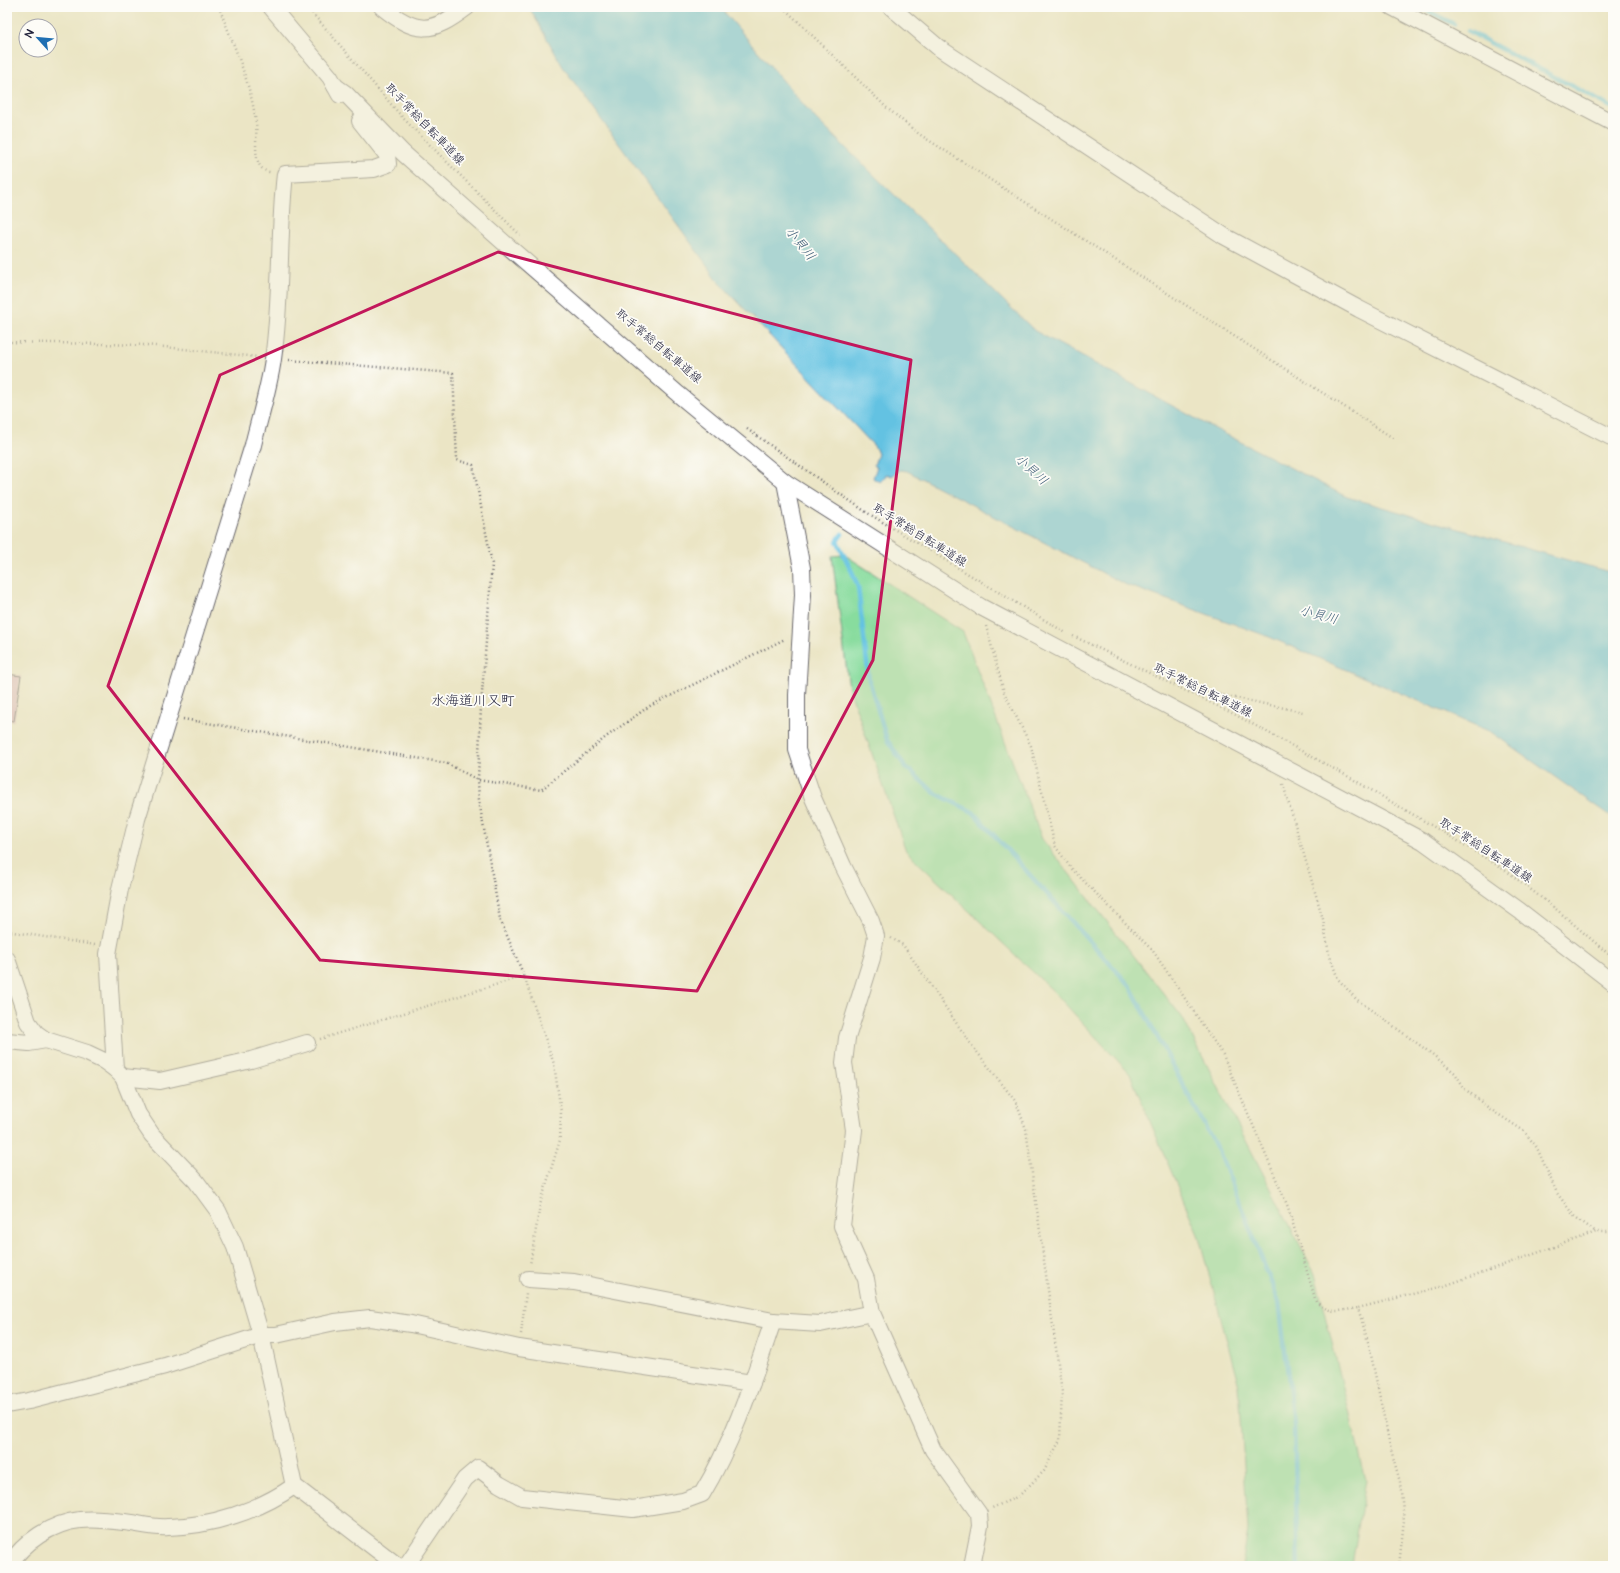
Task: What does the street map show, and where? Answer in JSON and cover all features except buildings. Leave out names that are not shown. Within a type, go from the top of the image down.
[{"type":"street","points":[[271,7],[330,77],[343,100],[386,155],[388,164],[374,169],[286,174],[281,216],[279,294],[273,359],[253,445],[137,819],[120,889],[109,947],[110,1004],[119,1073],[138,1114],[152,1135],[196,1181],[218,1210],[235,1247],[261,1335],[294,1486],[398,1566]]},
{"type":"street","points":[[382,7],[397,20],[412,27],[425,27],[439,24],[452,18],[467,7]]},
{"type":"street","points":[[891,7],[939,48],[1224,236],[1359,309],[1613,438]]},
{"type":"street","points":[[1392,7],[1613,122]]},
{"type":"street","points":[[335,86],[345,93],[403,153],[516,254],[678,394],[785,482],[981,607],[1423,841],[1520,910],[1613,983]]},
{"type":"street","points":[[785,482],[802,568],[803,595],[797,695],[797,750],[813,798],[874,928],[876,936],[872,958],[847,1038],[844,1063],[854,1130],[842,1226],[866,1279],[872,1313],[933,1450],[979,1514],[980,1526],[972,1566]]},
{"type":"street","points":[[7,959],[28,1022],[36,1033],[46,1040],[87,1053],[104,1061],[119,1073],[160,1081],[252,1060],[307,1043]]},
{"type":"street","points":[[7,1041],[29,1043],[46,1040]]},
{"type":"street","points":[[528,1279],[574,1282],[773,1321],[820,1324],[872,1313]]},
{"type":"street","points":[[7,1405],[30,1401],[165,1366],[261,1335],[276,1335],[335,1322],[370,1318],[411,1324],[519,1348],[752,1383]]},
{"type":"street","points":[[406,1566],[465,1479],[478,1468],[499,1484],[522,1497],[633,1509],[683,1501],[702,1494],[722,1457],[752,1383],[773,1321]]},
{"type":"street","points":[[8,1566],[15,1556],[44,1531],[79,1520],[103,1520],[168,1527],[208,1522],[242,1513],[272,1501],[294,1486]]},
{"type":"path","points":[[219,7],[251,98],[256,125],[257,160],[259,166],[267,171],[286,174]]},
{"type":"path","name":"取手常総自転車道線","points":[[307,7],[403,118],[524,238]]},
{"type":"path","points":[[783,7],[887,108],[919,134],[1393,438]]},
{"type":"path","points":[[7,342],[146,344],[273,359],[453,373],[457,460],[473,465],[492,564],[481,706],[478,780],[479,801],[488,859],[500,919],[524,976],[554,1064],[561,1112],[560,1140],[540,1205],[519,1348]]},
{"type":"path","name":"取手常総自転車道線","points":[[747,428],[866,512],[976,580],[1068,634],[1236,715],[1349,776],[1508,872],[1556,909],[1613,958]]},
{"type":"path","points":[[981,607],[1004,692],[1031,746],[1055,846],[1071,868],[1153,951],[1223,1055],[1288,1207],[1316,1302],[1327,1310],[1337,1311],[1358,1308],[1444,1286],[1596,1232],[1613,1232]]},
{"type":"path","points":[[169,717],[446,763],[478,780],[541,790],[606,737],[648,708],[800,631]]},
{"type":"path","points":[[1192,694],[1203,691],[1303,712]]},
{"type":"path","points":[[1282,782],[1323,919],[1329,954],[1338,979],[1356,998],[1456,1073],[1465,1090],[1490,1109],[1524,1131],[1537,1148],[1557,1193],[1574,1216],[1596,1232]]},
{"type":"path","points":[[874,928],[903,945],[970,1043],[1016,1102],[1026,1129],[1062,1392],[1060,1440],[1044,1471],[1019,1496],[979,1514]]},
{"type":"path","points":[[7,931],[109,947]]},
{"type":"path","points":[[307,1043],[524,976]]},
{"type":"path","points":[[1358,1308],[1369,1345],[1390,1446],[1400,1482],[1404,1520],[1399,1566]]},
{"type":"highlighted area","points":[[498,252],[911,360],[873,660],[697,991],[320,960],[108,686],[220,375]]},
{"type":"green space","points":[[845,555],[963,632],[1042,839],[1182,1017],[1315,1274],[1366,1480],[1352,1566],[1242,1566],[1248,1530],[1239,1386],[1199,1237],[1130,1074],[1054,992],[906,851],[849,688],[832,556]]},
{"type":"water","name":"小貝川","points":[[529,7],[720,7],[816,119],[1035,331],[1202,422],[1347,497],[1613,573],[1613,818],[1491,732],[1267,636],[1124,584],[907,471],[900,470],[892,476],[887,474],[880,482],[873,478],[877,467],[874,465],[878,454],[875,447],[720,283],[563,67]]},
{"type":"waterway","points":[[1420,7],[1454,24]]},
{"type":"waterway","points":[[1468,31],[1613,108]]},
{"type":"waterway","points":[[842,534],[837,541],[858,587],[869,680],[887,740],[905,766],[935,793],[973,812],[1130,986],[1220,1154],[1279,1302],[1294,1424],[1298,1566]]},
{"type":"district","name":"水海道川又町","points":[[473,700]]}]
